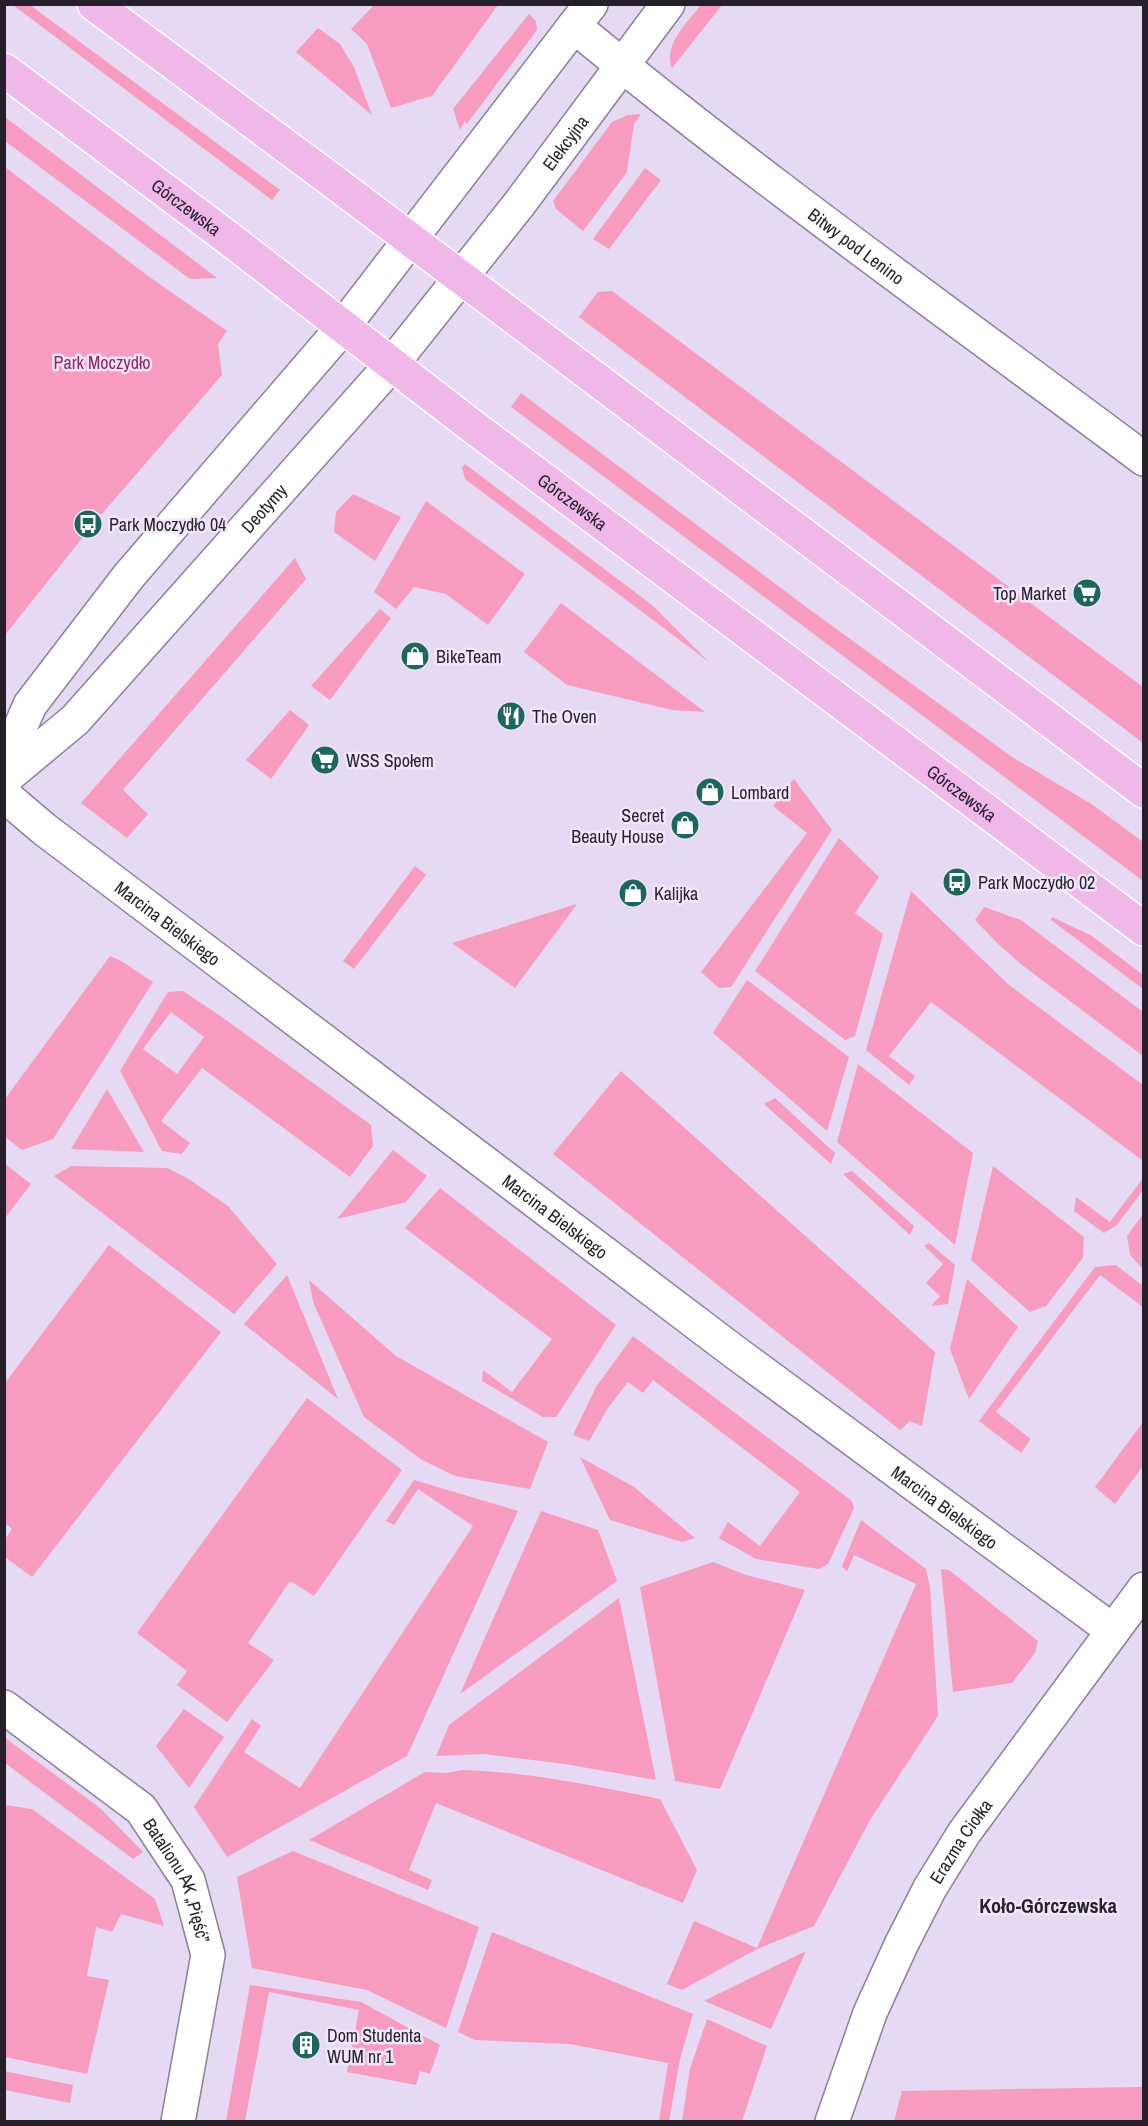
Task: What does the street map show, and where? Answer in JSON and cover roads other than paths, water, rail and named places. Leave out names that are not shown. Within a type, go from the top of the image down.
[{"type":"main road","points":[[94,4],[1143,791]]},
{"type":"main road","name":"Górczewska","points":[[4,70],[1143,929]]},
{"type":"street","name":"Elekcyjna","points":[[461,278],[668,4]]},
{"type":"street","points":[[4,765],[30,705],[128,577],[344,327],[582,15]]},
{"type":"street","name":"Bitwy pod Lenino","points":[[582,15],[622,66],[852,242],[1143,459]]},
{"type":"street","name":"Deotymy","points":[[4,779],[75,720],[392,364],[461,278]]},
{"type":"street","name":"Marcina Bielskiego","points":[[4,795],[44,829],[732,1350],[1112,1630]]},
{"type":"street","name":"Erazma Ciołka","points":[[832,2121],[870,2013],[901,1944],[930,1888],[964,1833],[1143,1589]]},
{"type":"street","name":"Batalionu AK „Pięść”","points":[[4,1707],[141,1809],[188,1880],[208,1955],[178,2121]]},
{"type":"place","name":"Park Moczydło 04","points":[[88,524]]},
{"type":"place","name":"Top Market","points":[[1087,593]]},
{"type":"place","name":"BikeTeam","points":[[415,656]]},
{"type":"place","name":"The Oven","points":[[511,716]]},
{"type":"place","name":"WSS Społem","points":[[325,760]]},
{"type":"place","name":"Lombard","points":[[710,792]]},
{"type":"place","name":"Secret Beauty House","points":[[685,825]]},
{"type":"place","name":"Park Moczydło 02","points":[[957,882]]},
{"type":"place","name":"Kalijka","points":[[633,893]]},
{"type":"place","name":"Dom Studenta WUM nr 1","points":[[306,2045]]},
{"type":"district","name":"Koło-Górczewska","points":[[1048,1905]]},
{"type":"park label","name":"Park Moczydło","points":[[102,362]]}]
